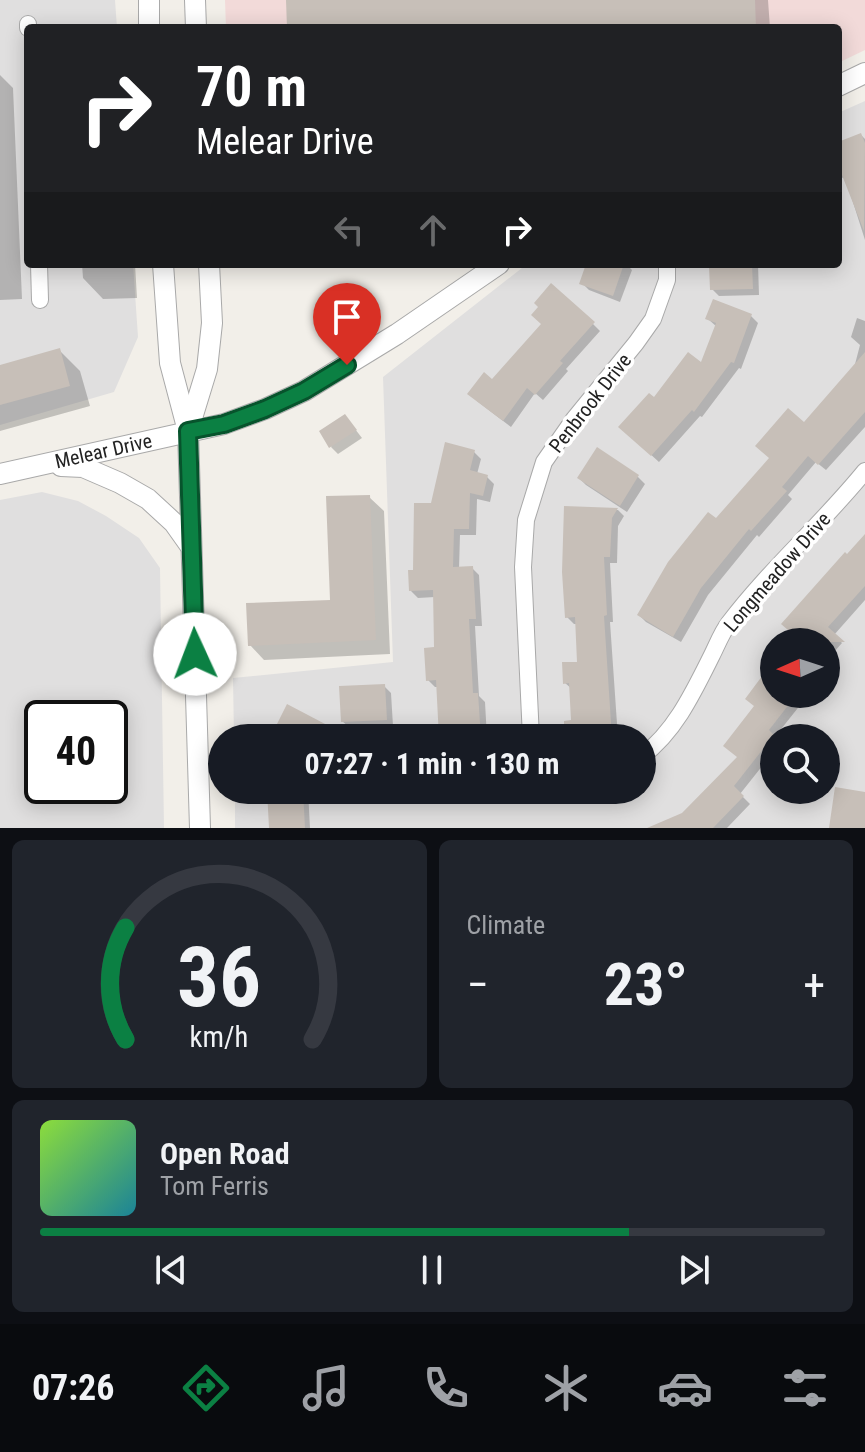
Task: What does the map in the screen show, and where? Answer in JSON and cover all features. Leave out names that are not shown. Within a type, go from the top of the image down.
[{"type":"street","points":[[149,0],[149,24]]},
{"type":"street","points":[[195,0],[196,24]]},
{"type":"street","points":[[842,84],[865,73]]},
{"type":"street","points":[[39,268],[40,300]]},
{"type":"street","points":[[163,268],[170,363],[188,431],[200,828]]},
{"type":"street","points":[[188,431],[207,369],[212,323],[209,268]]},
{"type":"street","name":"Melear Drive","points":[[0,474],[224,424],[304,391],[397,334],[493,268]]},
{"type":"street","name":"Penbrook Drive","points":[[530,724],[523,567],[526,520],[544,462],[653,319],[667,280],[667,268]]},
{"type":"street","points":[[41,465],[83,467],[120,483],[148,499],[174,523],[191,547]]},
{"type":"street","name":"Longmeadow Drive","points":[[656,744],[671,727],[726,626],[865,471]]},
{"type":"shaded area","points":[[0,0],[115,0],[117,24],[24,24],[24,268],[133,268],[138,337],[114,392],[0,425]]},
{"type":"shaded area","points":[[225,0],[865,0],[865,50],[842,61],[842,24],[226,24]]},
{"type":"shaded area","points":[[865,101],[865,828],[235,828],[235,804],[656,804],[656,724],[234,724],[233,678],[393,662],[383,377],[522,268],[842,268],[842,111]]},
{"type":"shaded area","points":[[42,492],[78,501],[106,516],[139,538],[160,568],[164,828],[0,828],[0,500]]},
{"type":"building","points":[[286,0],[755,0],[756,24],[366,24],[287,24]]},
{"type":"building","points":[[861,133],[865,143],[864,231],[842,175],[842,140]]},
{"type":"building","points":[[585,268],[623,268],[613,296],[579,284]]},
{"type":"building","points":[[709,268],[752,268],[753,289],[710,290]]},
{"type":"building","points":[[551,283],[595,322],[535,395],[527,388],[503,421],[467,394],[484,372],[492,379],[541,324],[531,315],[538,307],[534,303]]},
{"type":"building","points":[[713,299],[752,314],[734,363],[731,362],[694,412],[692,410],[651,456],[618,427],[649,393],[654,397],[688,352],[701,362],[716,323],[705,319]]},
{"type":"building","points":[[60,348],[70,386],[0,405],[0,365]]},
{"type":"building","points":[[865,352],[865,412],[818,465],[808,456],[782,487],[787,491],[751,531],[749,529],[701,588],[673,637],[637,615],[668,562],[708,512],[716,518],[769,458],[755,446],[788,408],[804,422]]},
{"type":"building","points":[[345,414],[357,430],[329,448],[319,431]]},
{"type":"building","points":[[445,442],[475,450],[470,470],[488,475],[483,496],[470,493],[469,529],[454,529],[453,567],[473,566],[476,619],[469,619],[473,693],[478,693],[480,724],[438,724],[436,680],[426,681],[424,648],[434,647],[433,590],[409,591],[408,570],[413,570],[414,503],[431,503]]},
{"type":"building","points":[[597,447],[639,475],[620,506],[577,478]]},
{"type":"building","points":[[370,495],[376,640],[248,646],[246,603],[330,600],[326,496]]},
{"type":"building","points":[[564,506],[618,508],[612,518],[610,557],[604,557],[607,615],[604,616],[611,724],[564,724],[564,721],[571,720],[569,683],[563,684],[562,662],[577,662],[575,617],[565,618],[562,572]]},
{"type":"building","points":[[865,534],[865,586],[829,628],[786,628],[781,624],[845,552],[847,554]]},
{"type":"building","points":[[760,679],[760,708],[786,708],[774,724],[760,724],[760,753],[734,786],[744,796],[713,828],[647,828],[682,813],[737,757],[723,746],[754,706],[745,699]]},
{"type":"building","points":[[385,684],[387,720],[341,722],[339,686]]},
{"type":"building","points":[[287,704],[325,724],[277,724]]},
{"type":"building","points":[[840,788],[865,792],[865,828],[829,828],[833,804],[840,804]]},
{"type":"building","points":[[268,804],[304,804],[305,828],[269,828]]},
{"type":"route","points":[[195,654],[188,431],[224,424],[265,409],[304,391],[347,365]]}]
